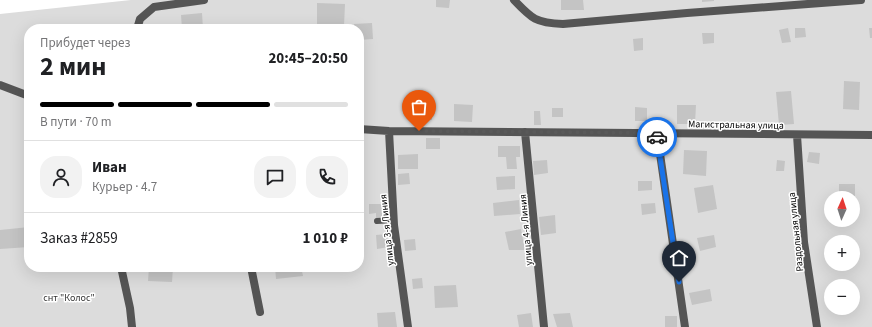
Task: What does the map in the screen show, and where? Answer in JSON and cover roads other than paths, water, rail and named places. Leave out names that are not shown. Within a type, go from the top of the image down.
[{"type":"street","points":[[138,24],[140,19],[154,7],[204,0]]},
{"type":"street","points":[[514,0],[535,20],[546,24],[563,24],[861,0]]},
{"type":"street","points":[[0,85],[24,94]]},
{"type":"street","name":"Магистральная улица","points":[[364,129],[389,131],[872,135]]},
{"type":"street","name":"улица 3-я Линия","points":[[389,131],[394,220],[408,327]]},
{"type":"street","name":"улица 4-я Линия","points":[[525,132],[544,327]]},
{"type":"street","points":[[657,133],[685,327]]},
{"type":"street","name":"Раздольная улица","points":[[797,135],[804,242],[817,327]]},
{"type":"street","points":[[122,272],[130,308],[132,327]]},
{"type":"street","points":[[252,272],[260,312]]},
{"type":"lane","points":[[377,221],[394,220]]},
{"type":"park label","name":"снт \"Колос\"","points":[[69,297]]}]
